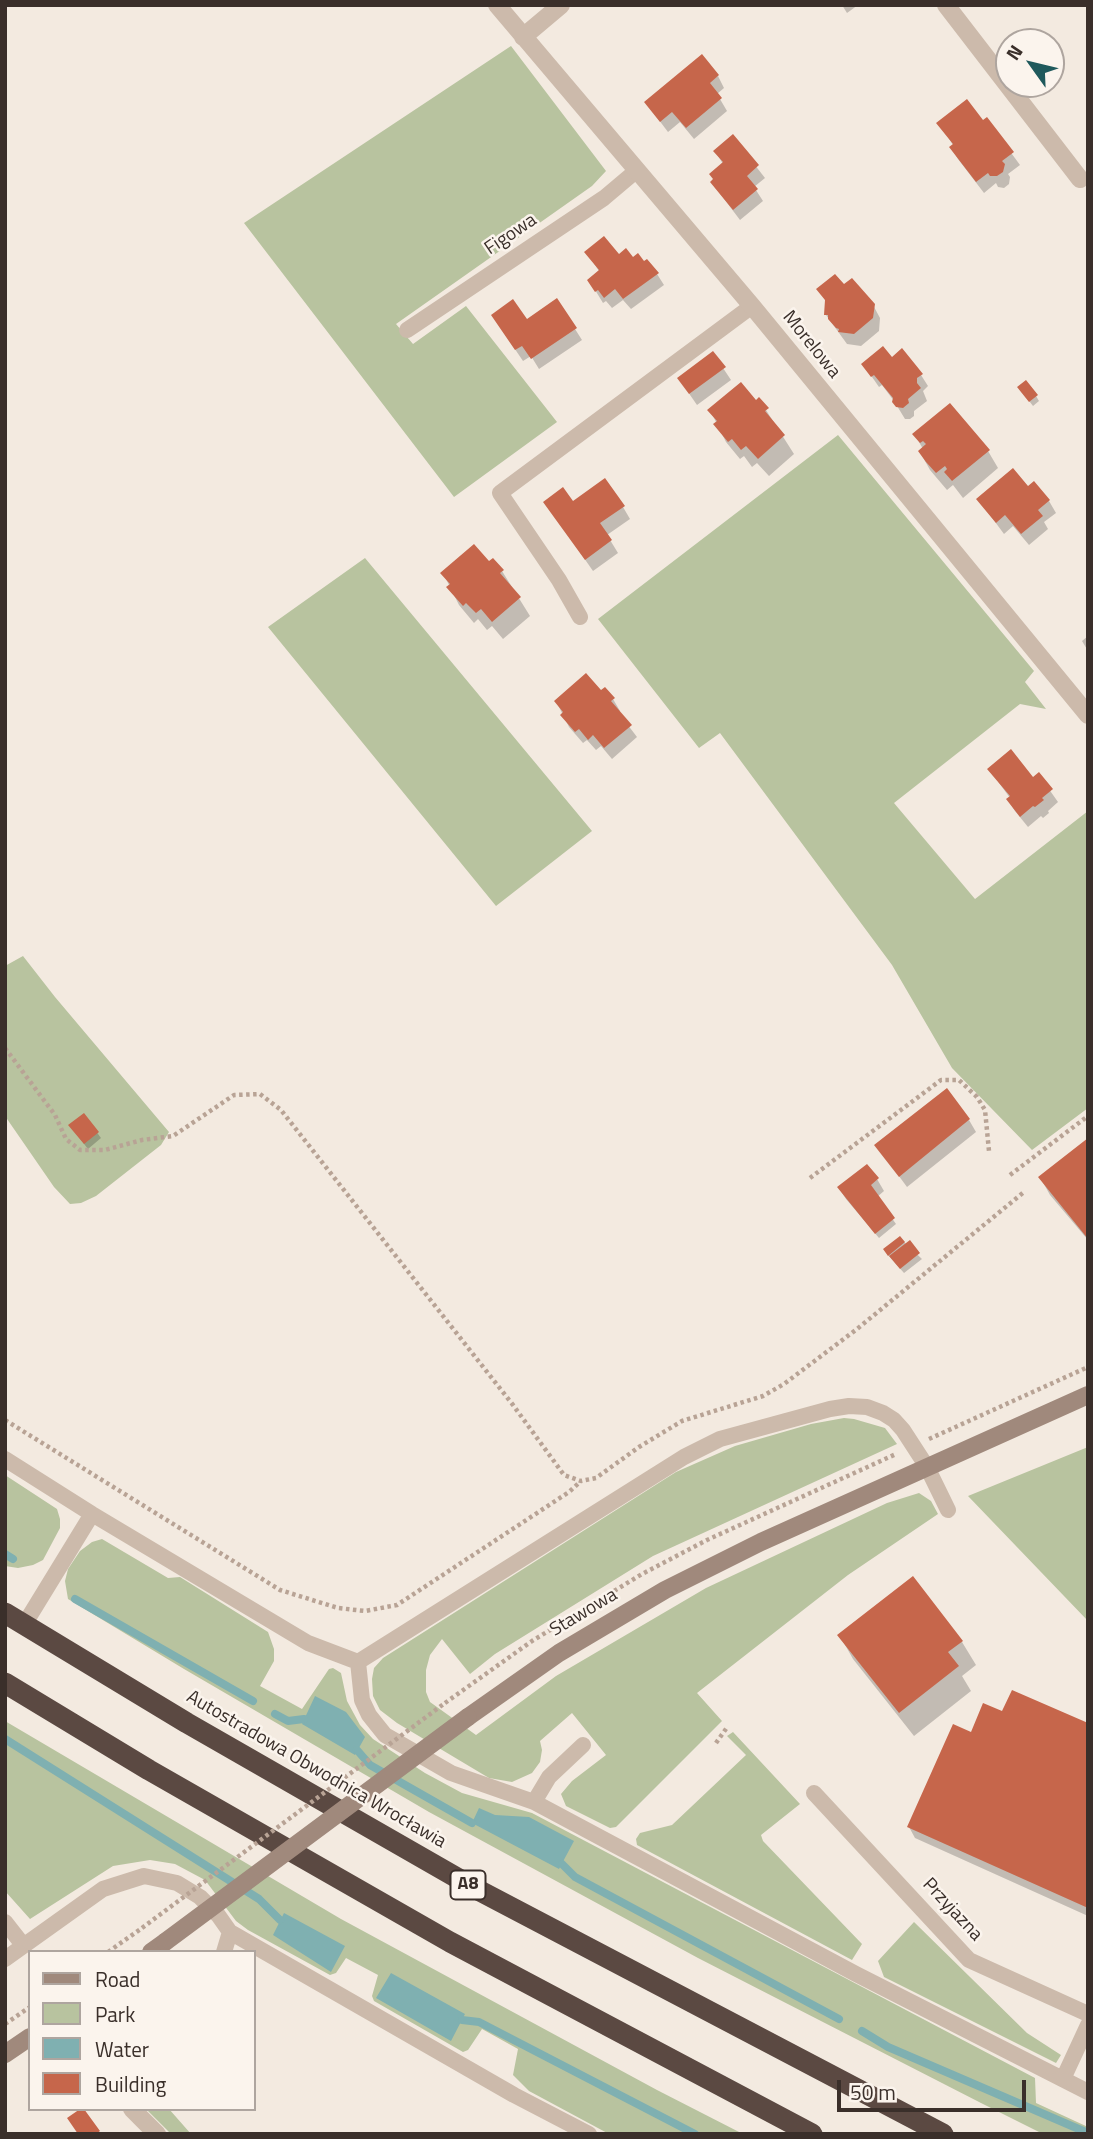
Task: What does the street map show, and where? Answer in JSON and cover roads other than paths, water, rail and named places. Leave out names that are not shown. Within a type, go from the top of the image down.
[{"type":"highway","name":"Autostradowa Obwodnica Wrocławia","points":[[5,1613],[187,1723],[480,1892],[943,2134]]},
{"type":"highway","points":[[5,1683],[149,1770],[450,1942],[812,2134]]},
{"type":"street","name":"Morelowa","points":[[497,5],[752,306],[1088,715]]},
{"type":"street","points":[[523,37],[561,5]]},
{"type":"street","points":[[946,5],[1080,179]]},
{"type":"street","name":"Stawowa","points":[[158,1947],[468,1717],[559,1653],[665,1590],[761,1542],[1088,1395]]},
{"type":"street","points":[[5,2054],[28,2038]]},
{"type":"street","points":[[133,2111],[157,2134]]},
{"type":"lane","name":"Figowa","points":[[407,330],[604,198],[636,171]]},
{"type":"lane","points":[[580,617],[559,580],[500,493],[752,306]]},
{"type":"lane","points":[[358,1662],[684,1457],[720,1439],[830,1409],[867,1407],[894,1420],[927,1467],[948,1510]]},
{"type":"lane","points":[[5,1459],[308,1643],[358,1662]]},
{"type":"lane","points":[[24,1625],[92,1514]]},
{"type":"lane","points":[[358,1662],[362,1700],[369,1715],[386,1735],[451,1773],[534,1802],[856,1974],[1088,2092]]},
{"type":"lane","points":[[534,1802],[549,1777],[583,1745]]},
{"type":"lane","name":"Przyjazna","points":[[814,1793],[969,1960],[1088,2014]]},
{"type":"lane","points":[[5,1959],[103,1889],[144,1876],[177,1883],[200,1897],[218,1915],[230,1933],[514,2095],[589,2134]]},
{"type":"lane","points":[[5,1922],[23,1945]]},
{"type":"lane","points":[[225,1950],[230,1933]]},
{"type":"lane","points":[[1063,2079],[1088,2025]]},
{"type":"water","points":[[315,1696],[346,1712],[365,1737],[355,1755],[302,1724]]},
{"type":"water","points":[[479,1808],[495,1815],[529,1817],[574,1841],[559,1869],[472,1823]]},
{"type":"water","points":[[284,1913],[345,1946],[331,1972],[273,1935]]},
{"type":"water","points":[[391,1973],[465,2014],[451,2041],[376,1998]]},
{"type":"waterway","points":[[5,1554],[13,1559]]},
{"type":"waterway","points":[[75,1599],[253,1701]]},
{"type":"waterway","points":[[275,1714],[288,1721],[304,1719]]},
{"type":"waterway","points":[[5,1739],[259,1899],[280,1920]]},
{"type":"waterway","points":[[357,1750],[370,1765],[472,1823]]},
{"type":"waterway","points":[[562,1864],[575,1877],[839,2019]]},
{"type":"waterway","points":[[462,2020],[479,2022],[695,2134]]},
{"type":"waterway","points":[[862,2031],[888,2047],[1088,2133]]}]
